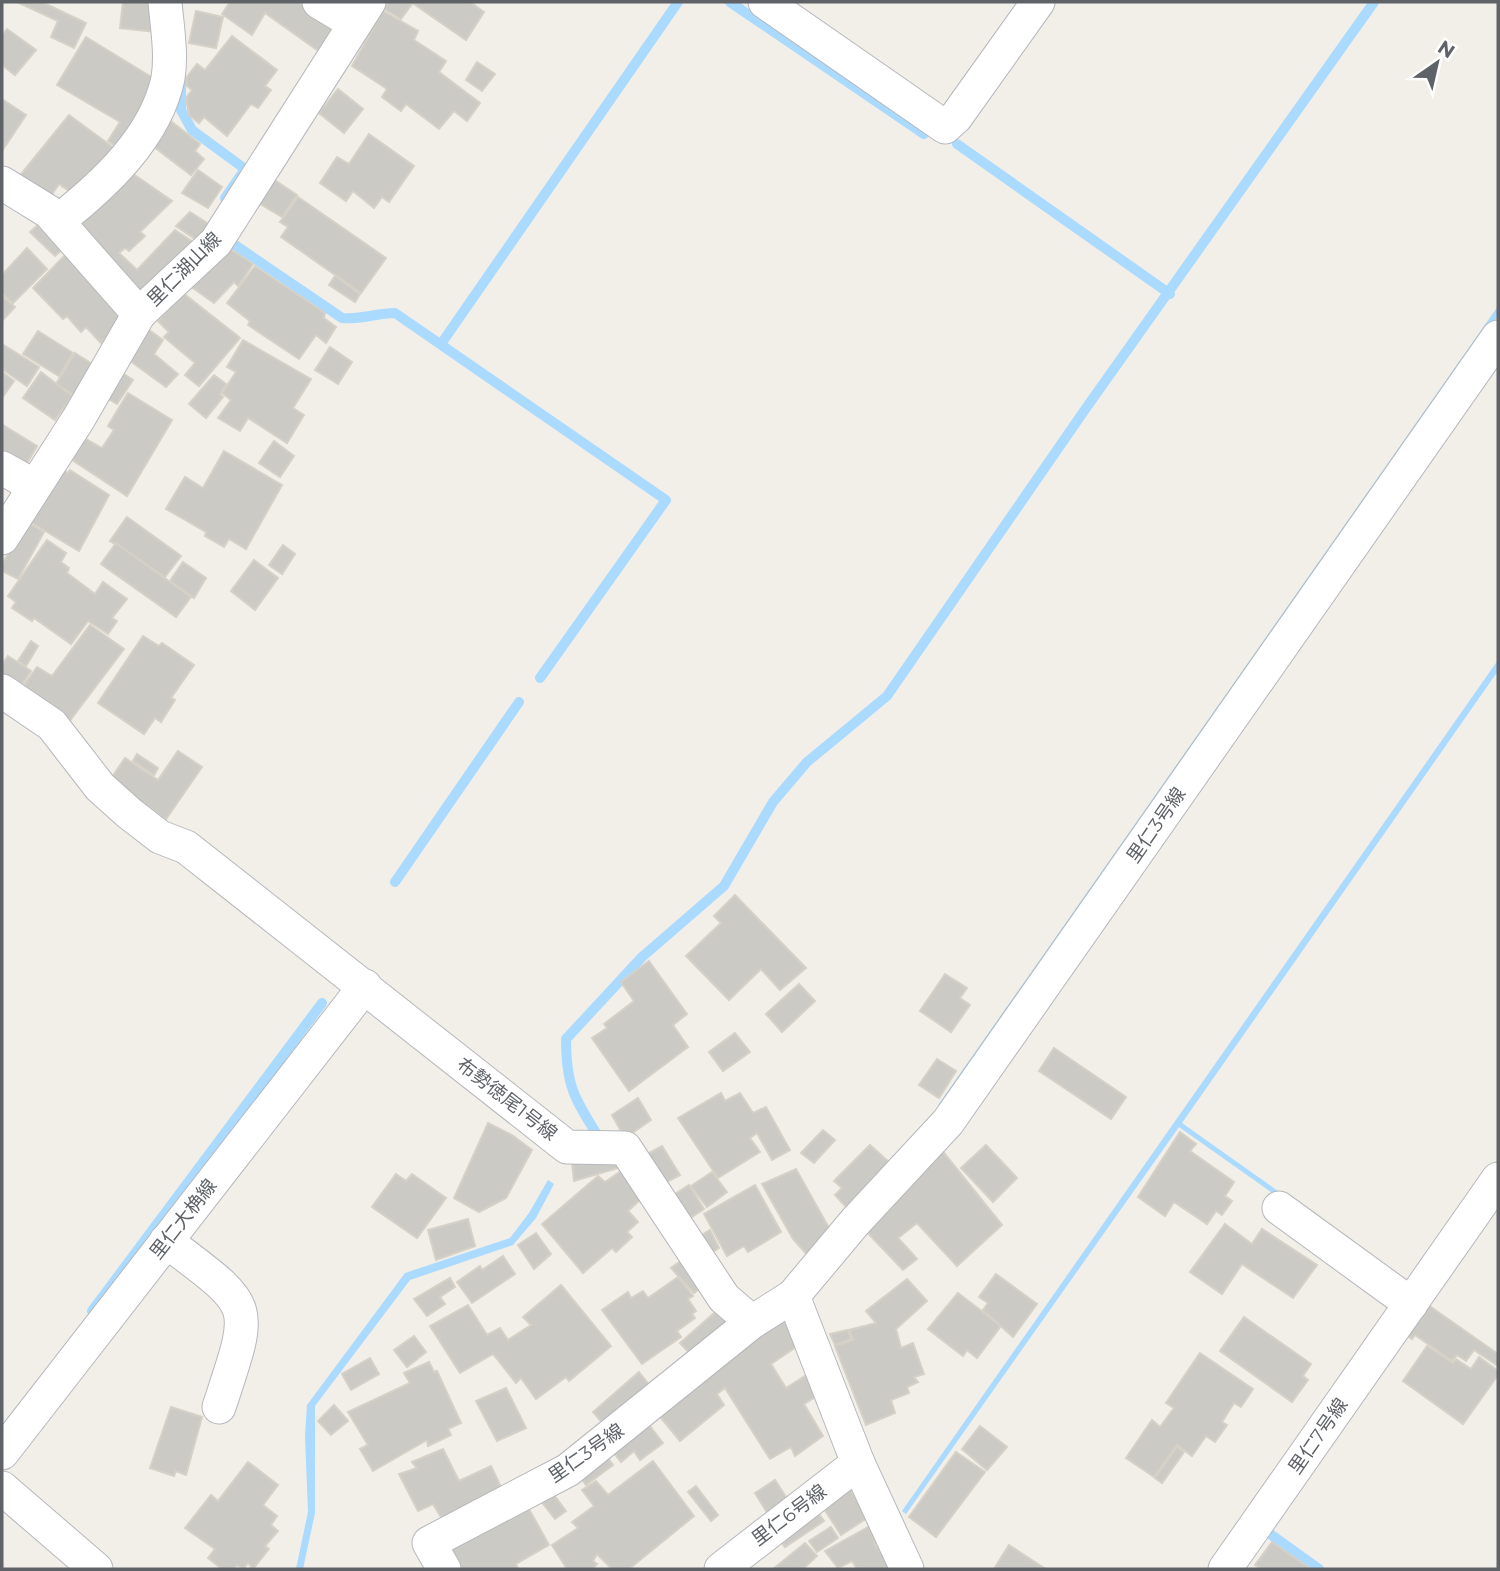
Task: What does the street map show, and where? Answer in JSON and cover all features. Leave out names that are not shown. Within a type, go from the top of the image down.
[{"type":"street","points":[[58,221],[121,162],[150,126],[161,103],[168,75],[165,2]]},
{"type":"street","points":[[319,2],[361,13]]},
{"type":"street","points":[[765,2],[944,127],[956,117],[1038,2]]},
{"type":"street","name":"里仁湖山線","points":[[2,538],[79,418],[139,314],[216,242],[361,13]]},
{"type":"street","points":[[2,183],[49,212],[139,314]]},
{"type":"street","name":"里仁3号線","points":[[793,1296],[855,1222],[948,1122],[1498,337]]},
{"type":"street","points":[[2,468],[34,486]]},
{"type":"street","name":"布勢徳尾1号線","points":[[2,691],[52,725],[100,787],[129,813],[160,837],[186,847],[567,1147],[625,1148],[724,1298],[752,1322]]},
{"type":"street","name":"里仁大桷線","points":[[2,1453],[365,986]]},
{"type":"street","name":"里仁7号線","points":[[1225,1569],[1498,1179]]},
{"type":"street","points":[[1279,1208],[1411,1304]]},
{"type":"street","points":[[166,1241],[225,1285],[239,1302],[243,1331],[219,1407]]},
{"type":"street","points":[[752,1322],[793,1296],[858,1463],[907,1569]]},
{"type":"street","name":"里仁3号線","points":[[444,1569],[429,1544],[568,1470],[752,1322]]},
{"type":"street","name":"里仁6号線","points":[[721,1569],[858,1463]]},
{"type":"street","points":[[2,1488],[96,1569]]},
{"type":"water","points":[[1498,306],[1498,316],[943,1108],[938,1105]]},
{"type":"water","points":[[1498,660],[1498,671],[1182,1123],[1409,1284],[1407,1288],[1179,1127],[906,1514],[902,1511]]},
{"type":"water","points":[[548,1180],[554,1184],[536,1218],[513,1245],[410,1280],[315,1406],[315,1513],[303,1569],[296,1569],[308,1512],[305,1436],[307,1405],[405,1273],[510,1238],[529,1213]]},
{"type":"building","points":[[17,2],[42,2],[86,23],[74,48],[51,37],[58,21]]},
{"type":"building","points":[[123,2],[155,2],[155,32],[120,28]]},
{"type":"building","points":[[230,2],[298,2],[331,24],[332,35],[320,52],[265,13],[252,35],[222,14]]},
{"type":"building","points":[[389,2],[412,4],[401,19],[384,9]]},
{"type":"building","points":[[411,2],[470,2],[484,12],[466,40]]},
{"type":"building","points":[[196,11],[223,17],[216,48],[189,43]]},
{"type":"building","points":[[383,11],[418,31],[414,40],[446,61],[439,72],[480,103],[467,121],[454,111],[439,129],[406,104],[401,111],[382,97],[387,89],[352,66]]},
{"type":"building","points":[[7,29],[36,50],[15,75],[2,65],[2,35]]},
{"type":"building","points":[[232,36],[277,70],[265,86],[271,90],[258,108],[251,104],[227,136],[204,117],[199,123],[189,115],[186,98],[192,90],[187,86],[186,78],[197,64],[205,70]]},
{"type":"building","points":[[86,37],[158,81],[121,150],[108,141],[120,122],[57,85]]},
{"type":"building","points":[[477,62],[495,74],[482,91],[466,80]]},
{"type":"building","points":[[338,89],[363,109],[344,133],[319,113]]},
{"type":"building","points":[[2,99],[26,115],[2,151]]},
{"type":"building","points":[[69,115],[118,151],[73,194],[59,184],[48,200],[17,179]]},
{"type":"building","points":[[163,115],[200,144],[195,151],[204,159],[191,175],[145,140]]},
{"type":"building","points":[[369,134],[414,166],[389,202],[382,197],[374,208],[353,191],[346,201],[320,183],[337,157],[349,164]]},
{"type":"building","points":[[198,170],[222,187],[208,208],[182,193]]},
{"type":"building","points":[[129,171],[172,201],[140,232],[145,236],[129,251],[125,248],[119,253],[137,270],[175,230],[199,246],[144,301],[78,222]]},
{"type":"building","points":[[270,177],[297,195],[282,217],[255,201]]},
{"type":"building","points":[[298,197],[386,258],[361,293],[281,237],[288,227],[280,222]]},
{"type":"building","points":[[190,212],[212,226],[201,243],[176,226]]},
{"type":"building","points":[[42,221],[67,245],[55,256],[30,232]]},
{"type":"building","points":[[226,246],[253,264],[238,286],[234,282],[214,303],[190,286]]},
{"type":"building","points":[[27,248],[47,269],[13,303],[2,293],[2,275]]},
{"type":"building","points":[[70,250],[125,307],[120,324],[101,343],[86,327],[81,332],[67,316],[63,319],[33,288]]},
{"type":"building","points":[[255,266],[325,313],[324,318],[336,327],[326,343],[316,335],[299,359],[248,325],[250,321],[227,303]]},
{"type":"building","points":[[335,276],[360,294],[355,302],[329,285]]},
{"type":"building","points":[[183,293],[240,338],[199,386],[185,375],[195,363],[164,337],[169,332],[158,321]]},
{"type":"building","points":[[2,296],[15,307],[2,321]]},
{"type":"building","points":[[142,325],[163,340],[154,354],[178,374],[166,387],[122,355]]},
{"type":"building","points":[[38,331],[73,353],[59,376],[23,354]]},
{"type":"building","points":[[243,340],[311,379],[293,408],[304,415],[287,443],[248,418],[240,431],[218,418],[231,400],[222,393],[236,372],[227,367]]},
{"type":"building","points":[[2,344],[39,367],[27,386],[2,369]]},
{"type":"building","points":[[330,347],[352,362],[338,384],[315,370]]},
{"type":"building","points":[[75,353],[97,367],[79,398],[56,384]]},
{"type":"building","points":[[115,368],[133,380],[117,404],[100,394]]},
{"type":"building","points":[[2,372],[14,381],[2,398]]},
{"type":"building","points":[[41,372],[72,396],[55,420],[23,398]]},
{"type":"building","points":[[214,375],[226,384],[220,394],[223,397],[206,418],[189,404]]},
{"type":"building","points":[[128,393],[172,420],[127,496],[66,456],[79,435],[102,448],[114,430],[108,426]]},
{"type":"building","points":[[3,425],[37,446],[22,472],[2,461]]},
{"type":"building","points":[[274,441],[294,456],[280,477],[259,463]]},
{"type":"building","points":[[224,451],[282,485],[246,549],[229,539],[224,547],[205,536],[206,532],[166,509],[185,477],[203,488]]},
{"type":"building","points":[[58,467],[68,473],[70,470],[109,495],[79,551],[27,520]]},
{"type":"building","points":[[127,517],[181,556],[165,577],[110,541]]},
{"type":"building","points":[[27,522],[44,532],[18,579],[2,571],[2,564]]},
{"type":"building","points":[[47,540],[66,553],[61,562],[69,568],[67,573],[95,594],[103,582],[127,599],[112,618],[117,621],[108,634],[88,621],[71,644],[34,618],[32,621],[12,608],[16,602],[8,596]]},
{"type":"building","points":[[116,543],[191,597],[176,617],[101,564]]},
{"type":"building","points":[[283,545],[295,554],[282,574],[269,565]]},
{"type":"building","points":[[254,560],[278,578],[255,610],[231,591]]},
{"type":"building","points":[[183,562],[206,578],[194,598],[170,581]]},
{"type":"building","points":[[90,625],[124,649],[65,727],[19,692],[37,667],[52,676]]},
{"type":"building","points":[[143,636],[159,646],[162,643],[194,665],[171,698],[175,700],[161,722],[155,718],[144,734],[98,703]]},
{"type":"building","points":[[31,641],[38,646],[26,666],[18,661]]},
{"type":"building","points":[[8,656],[31,671],[17,692],[2,682],[2,665]]},
{"type":"building","points":[[178,751],[202,767],[166,819],[110,780],[125,758],[158,780]]},
{"type":"building","points":[[137,754],[158,768],[154,775],[133,761]]},
{"type":"building","points":[[735,895],[806,968],[780,990],[761,969],[729,1000],[686,956],[721,923],[714,916]]},
{"type":"building","points":[[649,961],[687,1014],[673,1025],[688,1047],[629,1091],[592,1038],[607,1028],[604,1024],[634,1001],[621,982]]},
{"type":"building","points":[[945,974],[967,988],[960,998],[970,1005],[951,1032],[920,1011]]},
{"type":"building","points":[[799,984],[815,1001],[782,1032],[766,1014]]},
{"type":"building","points":[[735,1033],[750,1052],[723,1071],[709,1052]]},
{"type":"building","points":[[1054,1048],[1126,1097],[1111,1119],[1039,1071]]},
{"type":"building","points":[[937,1059],[956,1071],[939,1098],[919,1085]]},
{"type":"building","points":[[721,1093],[725,1101],[740,1093],[753,1113],[766,1107],[790,1150],[772,1160],[757,1133],[750,1138],[760,1152],[718,1178],[678,1118]]},
{"type":"building","points":[[638,1098],[651,1120],[625,1138],[612,1115]]},
{"type":"building","points":[[488,1123],[512,1135],[532,1150],[506,1198],[479,1212],[454,1198]]},
{"type":"building","points":[[823,1130],[835,1140],[814,1163],[801,1153]]},
{"type":"building","points":[[1180,1132],[1196,1144],[1190,1151],[1234,1182],[1225,1196],[1232,1201],[1222,1215],[1216,1211],[1207,1224],[1174,1202],[1165,1216],[1138,1197]]},
{"type":"building","points":[[870,1145],[890,1163],[847,1208],[835,1195],[842,1188],[834,1181]]},
{"type":"building","points":[[986,1145],[1017,1178],[993,1202],[961,1168]]},
{"type":"building","points":[[662,1146],[680,1175],[657,1187],[638,1159]]},
{"type":"building","points":[[940,1148],[1002,1225],[957,1266],[917,1223],[898,1238],[917,1259],[903,1270],[861,1226]]},
{"type":"building","points":[[619,1159],[621,1167],[574,1181],[572,1163]]},
{"type":"building","points":[[627,1167],[643,1197],[628,1211],[638,1222],[627,1232],[632,1237],[616,1252],[612,1248],[583,1273],[542,1224],[598,1176],[605,1182]]},
{"type":"building","points":[[796,1169],[829,1228],[809,1257],[793,1239],[762,1184]]},
{"type":"building","points":[[712,1172],[727,1192],[707,1207],[691,1186]]},
{"type":"building","points":[[396,1174],[406,1181],[412,1174],[446,1198],[417,1238],[372,1207]]},
{"type":"building","points":[[689,1185],[704,1209],[681,1224],[666,1200]]},
{"type":"building","points":[[755,1185],[781,1232],[748,1252],[744,1246],[727,1256],[704,1214]]},
{"type":"building","points":[[468,1219],[475,1246],[436,1260],[428,1230]]},
{"type":"building","points":[[1225,1224],[1252,1244],[1262,1229],[1317,1265],[1293,1298],[1242,1264],[1222,1294],[1190,1272]]},
{"type":"building","points":[[710,1230],[719,1248],[707,1256],[697,1238]]},
{"type":"building","points":[[536,1233],[551,1254],[534,1269],[518,1245]]},
{"type":"building","points":[[503,1256],[515,1274],[472,1303],[457,1282],[480,1266],[482,1270]]},
{"type":"building","points":[[684,1259],[703,1285],[694,1293],[671,1268]]},
{"type":"building","points":[[996,1274],[1037,1304],[1013,1337],[983,1310],[988,1303],[979,1297]]},
{"type":"building","points":[[678,1277],[693,1296],[688,1299],[696,1311],[692,1314],[695,1318],[677,1331],[681,1337],[642,1364],[602,1310],[628,1292],[631,1298],[643,1291],[648,1298]]},
{"type":"building","points":[[450,1278],[455,1287],[440,1297],[445,1304],[427,1316],[414,1299]]},
{"type":"building","points":[[907,1279],[927,1301],[896,1329],[901,1348],[913,1343],[924,1374],[914,1377],[918,1382],[907,1387],[909,1393],[891,1400],[895,1413],[866,1425],[835,1346],[853,1340],[849,1330],[876,1323],[866,1311]]},
{"type":"building","points":[[561,1285],[611,1346],[569,1381],[566,1377],[536,1399],[521,1378],[516,1383],[493,1354],[460,1373],[430,1326],[468,1305],[487,1335],[500,1328],[508,1340],[531,1325],[523,1317]]},
{"type":"building","points":[[958,1293],[1001,1326],[977,1358],[967,1350],[963,1356],[928,1329]]},
{"type":"building","points":[[1421,1300],[1498,1354],[1498,1366],[1474,1350],[1466,1361],[1457,1355],[1452,1361],[1415,1335],[1412,1339],[1400,1330]]},
{"type":"building","points":[[720,1308],[734,1326],[695,1359],[680,1343]]},
{"type":"building","points":[[773,1312],[789,1319],[799,1345],[771,1364],[786,1388],[808,1374],[819,1395],[804,1404],[823,1436],[795,1456],[791,1447],[770,1459],[725,1388],[717,1394],[724,1405],[680,1441],[657,1413]]},
{"type":"building","points":[[1244,1317],[1311,1364],[1303,1376],[1308,1380],[1292,1402],[1220,1351]]},
{"type":"building","points":[[848,1330],[851,1339],[835,1345],[830,1334]]},
{"type":"building","points":[[414,1336],[426,1352],[407,1367],[394,1350]]},
{"type":"building","points":[[1427,1346],[1453,1363],[1456,1359],[1471,1369],[1479,1357],[1498,1371],[1498,1375],[1463,1424],[1403,1381]]},
{"type":"building","points":[[1200,1353],[1253,1389],[1241,1407],[1234,1403],[1222,1422],[1227,1425],[1215,1442],[1206,1436],[1192,1456],[1177,1445],[1154,1477],[1126,1458],[1152,1420],[1160,1427],[1174,1408],[1166,1403]]},
{"type":"building","points":[[370,1358],[379,1374],[351,1390],[342,1374]]},
{"type":"building","points":[[429,1362],[434,1372],[437,1371],[461,1423],[448,1429],[451,1435],[428,1446],[427,1440],[373,1471],[360,1449],[368,1445],[348,1412],[410,1383],[404,1373]]},
{"type":"building","points":[[639,1372],[654,1391],[607,1428],[593,1412]]},
{"type":"building","points":[[506,1388],[526,1428],[497,1441],[476,1401]]},
{"type":"building","points":[[334,1405],[348,1421],[331,1435],[318,1421]]},
{"type":"building","points":[[171,1407],[202,1417],[186,1475],[176,1471],[174,1476],[150,1468]]},
{"type":"building","points":[[646,1421],[663,1443],[640,1460],[634,1451],[621,1462],[610,1448]]},
{"type":"building","points":[[980,1426],[1007,1447],[987,1470],[962,1449]]},
{"type":"building","points":[[1177,1447],[1184,1452],[1162,1483],[1155,1478]]},
{"type":"building","points":[[443,1449],[459,1481],[491,1466],[502,1489],[444,1522],[433,1504],[418,1511],[399,1474],[417,1468],[412,1462]]},
{"type":"building","points":[[956,1452],[985,1472],[936,1537],[909,1517]]},
{"type":"building","points":[[604,1453],[613,1465],[586,1485],[577,1472]]},
{"type":"building","points":[[653,1461],[694,1516],[629,1569],[612,1569],[597,1554],[593,1561],[597,1564],[592,1569],[567,1569],[552,1545],[578,1528],[572,1522],[594,1506],[582,1490],[596,1481],[608,1495]]},
{"type":"building","points":[[248,1462],[278,1485],[263,1505],[277,1516],[271,1525],[278,1531],[265,1546],[269,1549],[253,1569],[248,1563],[243,1569],[237,1565],[234,1569],[222,1569],[208,1558],[215,1549],[185,1528],[211,1495],[218,1501]]},
{"type":"building","points":[[775,1480],[788,1500],[768,1514],[755,1493]]},
{"type":"building","points":[[848,1485],[867,1518],[841,1535],[819,1501]]},
{"type":"building","points":[[696,1486],[718,1515],[711,1521],[688,1492]]},
{"type":"building","points":[[551,1491],[566,1511],[555,1519],[540,1500]]},
{"type":"building","points":[[525,1502],[549,1545],[516,1564],[518,1569],[454,1569],[442,1551]]},
{"type":"building","points":[[813,1506],[824,1521],[785,1547],[776,1534]]},
{"type":"building","points":[[870,1526],[876,1546],[893,1569],[857,1569],[852,1561],[838,1568],[825,1551]]},
{"type":"building","points":[[831,1527],[838,1538],[817,1552],[809,1541]]},
{"type":"building","points":[[1272,1542],[1311,1569],[1262,1569],[1255,1565]]},
{"type":"building","points":[[805,1543],[817,1556],[803,1569],[773,1569]]},
{"type":"building","points":[[1009,1545],[1044,1568],[994,1569]]},
{"type":"waterway","points":[[441,344],[678,2]]},
{"type":"waterway","points":[[730,2],[924,134]]},
{"type":"waterway","points":[[598,1136],[573,1090],[566,1039],[642,957],[724,886],[773,802],[807,762],[887,696],[1084,411],[1374,2]]},
{"type":"waterway","points":[[181,80],[181,110],[192,130],[245,169],[225,198]]},
{"type":"waterway","points":[[957,144],[1170,294]]},
{"type":"waterway","points":[[229,241],[342,318],[395,313],[666,500],[540,678]]},
{"type":"waterway","points":[[395,882],[519,702]]},
{"type":"waterway","points":[[92,1311],[322,1003]]},
{"type":"waterway","points":[[1263,1529],[1319,1569]]}]
